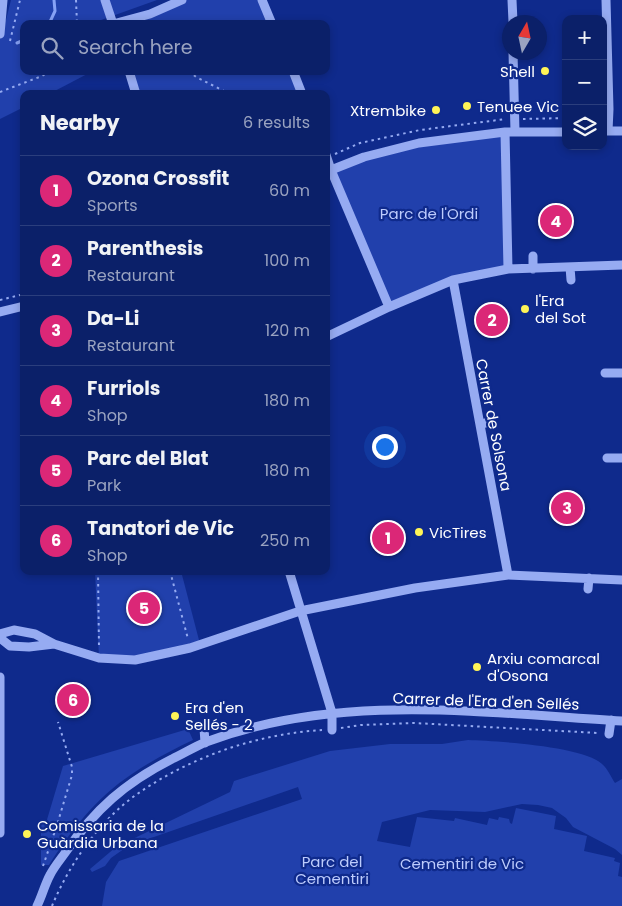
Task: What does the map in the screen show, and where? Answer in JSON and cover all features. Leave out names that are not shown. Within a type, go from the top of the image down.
[{"type":"street","points":[[0,34],[0,15],[3,0]]},
{"type":"street","points":[[105,0],[112,20]]},
{"type":"street","points":[[128,20],[150,14],[182,0]]},
{"type":"street","points":[[262,0],[270,20]]},
{"type":"street","points":[[512,0],[513,15]]},
{"type":"street","points":[[606,0],[609,110],[607,124]]},
{"type":"street","points":[[508,269],[513,60]]},
{"type":"street","points":[[130,75],[135,90]]},
{"type":"street","points":[[295,75],[300,90]]},
{"type":"street","points":[[607,131],[622,131]]},
{"type":"street","points":[[330,171],[364,157],[419,143],[510,132],[562,132]]},
{"type":"street","points":[[330,173],[389,307]]},
{"type":"street","points":[[533,256],[533,269]]},
{"type":"street","points":[[330,335],[389,307],[453,280],[508,269],[622,265]]},
{"type":"street","points":[[570,268],[571,280]]},
{"type":"street","name":"Carrer de Solsona","points":[[453,280],[508,575]]},
{"type":"street","points":[[0,312],[20,307]]},
{"type":"street","points":[[605,373],[622,372]]},
{"type":"street","points":[[474,395],[484,393]]},
{"type":"street","points":[[480,424],[490,422]]},
{"type":"street","points":[[607,458],[622,458]]},
{"type":"street","points":[[290,575],[332,713],[332,730]]},
{"type":"street","points":[[54,644],[29,647],[10,646],[0,636],[14,630],[35,634],[54,644],[99,658],[135,660],[190,648],[300,611],[415,588],[508,575],[622,580]]},
{"type":"street","points":[[588,589],[589,578]]},
{"type":"street","points":[[0,677],[5,756],[0,833]]},
{"type":"street","name":"Carrer de l'Era d'en Sellés","points":[[37,906],[50,874],[81,829],[118,792],[149,771],[205,743],[258,726],[332,713],[440,710],[622,720]]},
{"type":"street","points":[[609,734],[611,720]]},
{"type":"street","points":[[204,728],[205,743]]},
{"type":"path","points":[[10,41],[20,0]]},
{"type":"path","points":[[76,0],[77,20]]},
{"type":"path","points":[[0,92],[44,75]]},
{"type":"path","points":[[193,75],[222,90]]},
{"type":"path","points":[[0,300],[20,295]]},
{"type":"path","points":[[98,575],[99,658]]},
{"type":"path","points":[[171,575],[190,648]]},
{"type":"path","points":[[42,869],[72,775],[72,767],[58,722]]},
{"type":"path","points":[[52,906],[76,860],[102,827],[132,798],[168,775],[208,756],[253,741],[300,732],[332,730],[361,725],[414,722],[609,734]]},
{"type":"green space","points":[[11,0],[157,0],[101,20],[20,20],[20,75],[85,75],[57,90],[20,90],[20,109],[0,119],[0,23],[6,20]]},
{"type":"green space","points":[[182,0],[262,0],[270,20],[124,20]]},
{"type":"green space","points":[[130,75],[295,75],[300,90],[135,90]]},
{"type":"green space","name":"Parc de l'Ordi","points":[[505,132],[508,269],[453,280],[389,307],[331,170],[419,143]]},
{"type":"green space","points":[[95,575],[182,575],[200,644],[139,658],[99,658]]},
{"type":"green space","points":[[188,729],[193,740],[154,760],[119,783],[86,815],[66,839],[49,865],[41,865],[41,822],[46,823],[63,766]]},
{"type":"green space","points":[[468,740],[518,743],[559,749],[592,758],[602,764],[615,783],[622,779],[622,855],[615,849],[573,827],[566,818],[552,808],[522,804],[485,812],[430,810],[382,822],[377,841],[410,847],[417,817],[454,821],[455,818],[487,825],[489,818],[498,820],[499,817],[509,819],[512,824],[516,808],[556,816],[554,829],[587,836],[584,851],[615,858],[614,861],[620,863],[618,876],[622,877],[622,906],[102,906],[106,882],[119,861],[302,799],[298,787],[128,846],[111,858],[105,866],[92,872],[90,869],[116,847],[230,792],[234,781],[330,751],[390,744],[442,744]]},
{"type":"waterway","points":[[51,20],[55,11],[54,0]]},
{"type":"place","name":"Shell","points":[[545,71]]},
{"type":"place","name":"Tenuee Vic","points":[[467,106]]},
{"type":"place","name":"Xtrembike","points":[[436,110]]},
{"type":"place","name":"Furriols","points":[[556,221]]},
{"type":"place","name":"l'Era del Sot","points":[[525,309]]},
{"type":"place","name":"Parenthesis","points":[[492,320]]},
{"type":"place","name":"Da-Li","points":[[567,508]]},
{"type":"place","name":"VicTires","points":[[419,532]]},
{"type":"place","name":"Ozona Crossfit","points":[[388,538]]},
{"type":"place","name":"Parc del Blat","points":[[144,608]]},
{"type":"place","name":"Arxiu comarcal d'Osona","points":[[477,667]]},
{"type":"place","name":"Tanatori de Vic","points":[[73,700]]},
{"type":"place","name":"Era d'en Sellés - 2","points":[[175,716]]},
{"type":"place","name":"Comissaria de la Guàrdia Urbana","points":[[27,834]]},
{"type":"park label","name":"Cementiri de Vic","points":[[462,863]]},
{"type":"park label","name":"Parc del Cementiri","points":[[332,870]]}]
